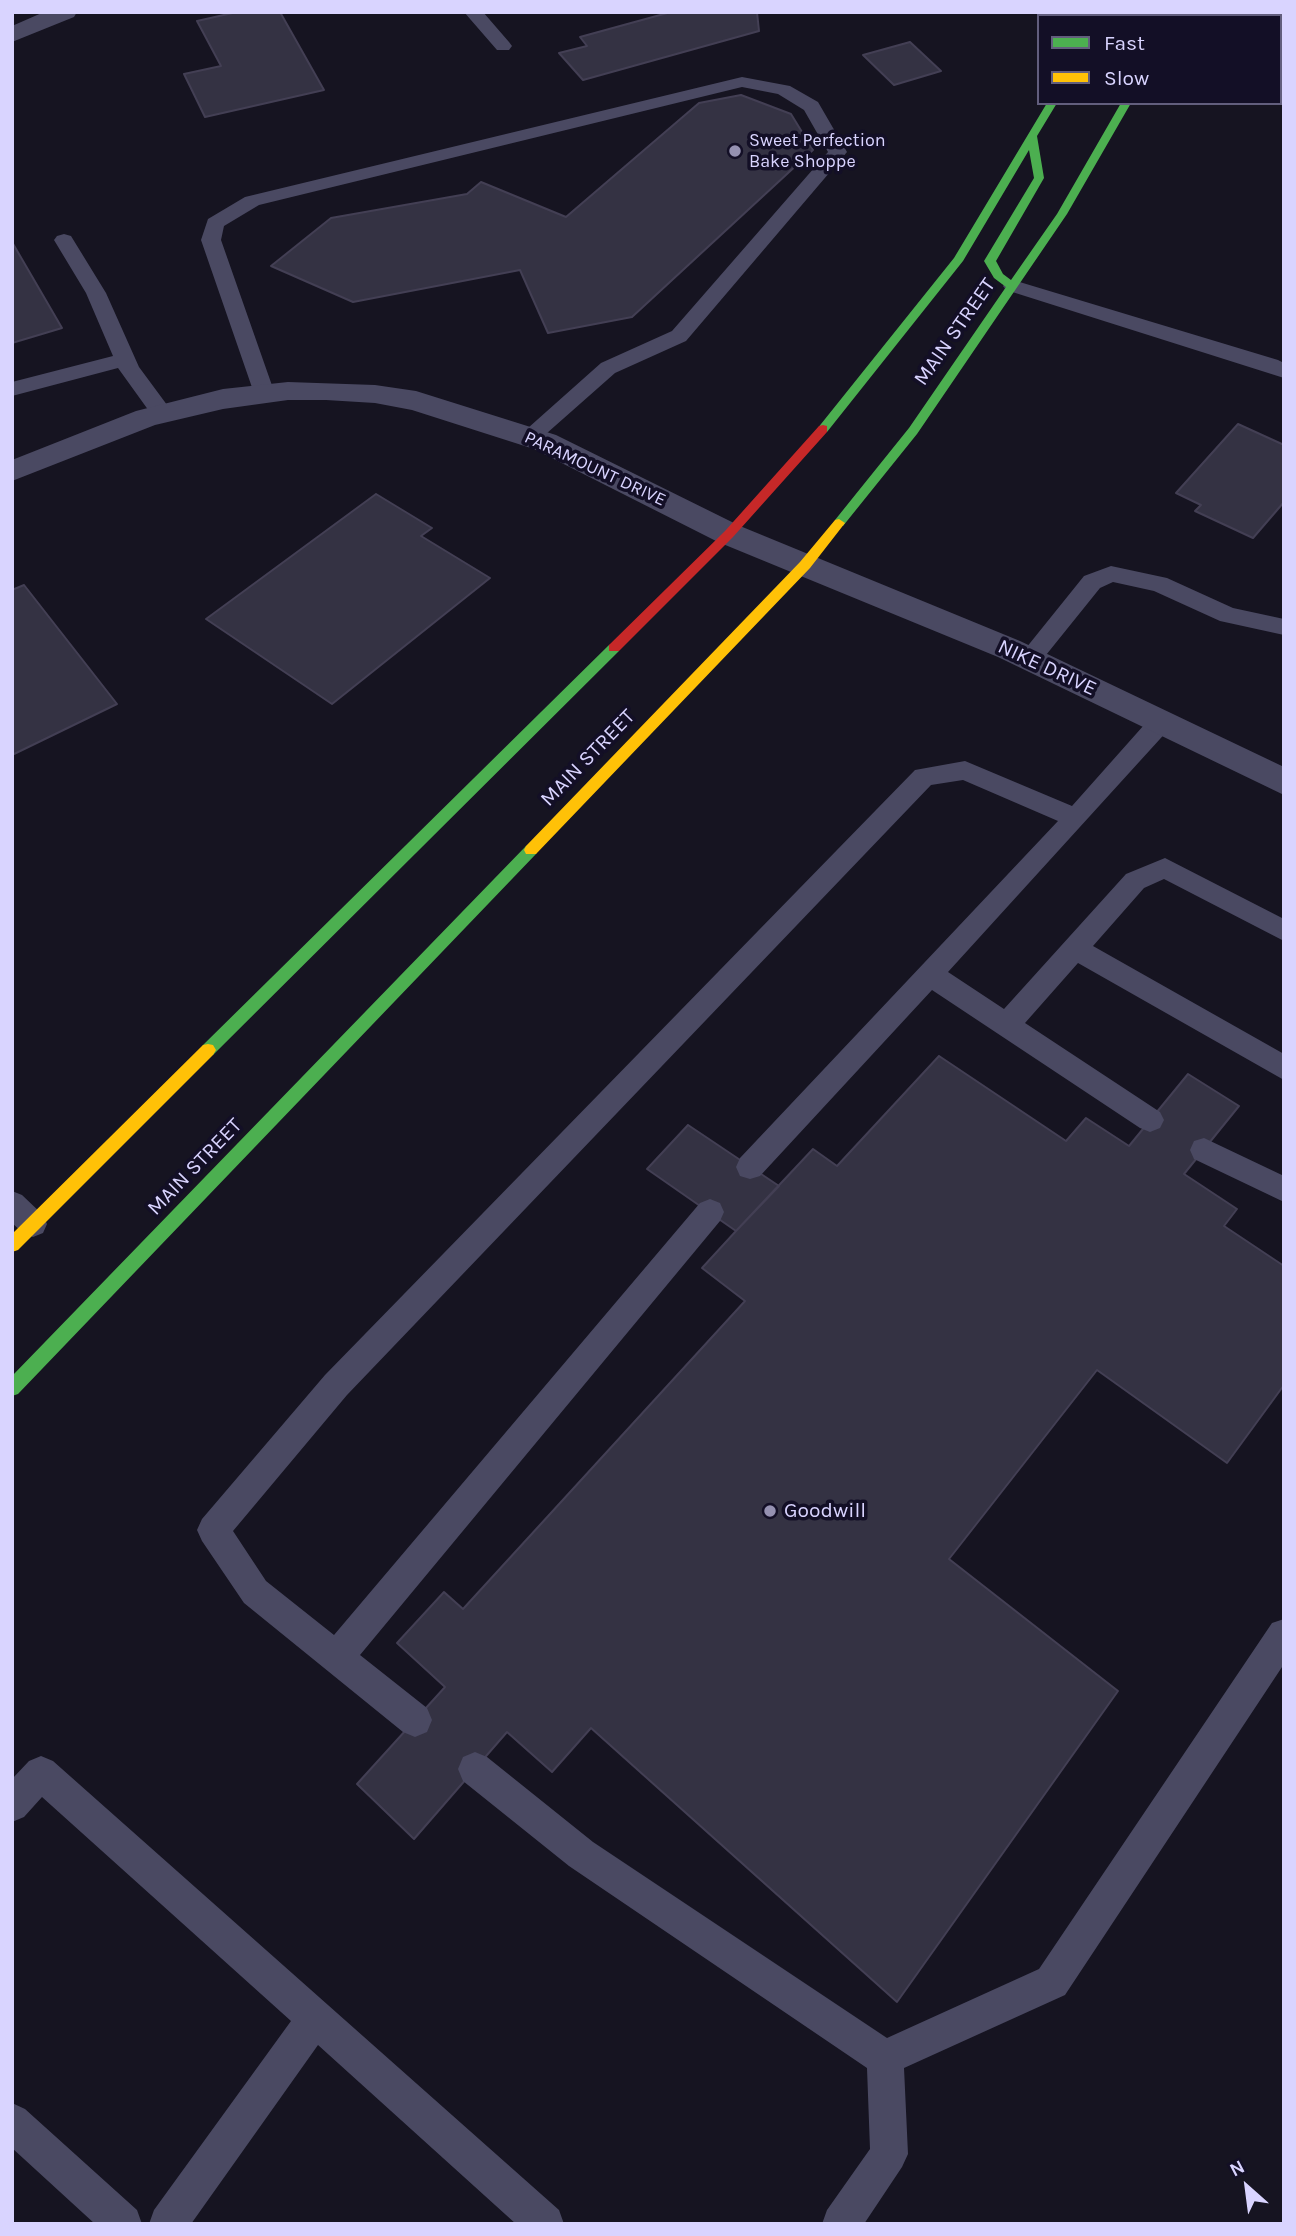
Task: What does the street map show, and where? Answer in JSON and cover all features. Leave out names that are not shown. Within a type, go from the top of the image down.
[{"type":"main road","name":"MAIN STREET","points":[[12,1245],[729,534],[825,427],[959,259],[1051,105]]},
{"type":"main road","name":"MAIN STREET","points":[[12,1388],[804,565],[912,431],[1062,214],[1125,105]]},
{"type":"main road","points":[[1013,286],[998,276],[989,261],[1039,178],[1032,136]]},
{"type":"street","points":[[12,35],[65,12]]},
{"type":"street","name":"PARAMOUNT DRIVE","points":[[12,471],[162,414],[203,403],[264,394],[326,391],[375,394],[449,410],[530,436],[729,534],[804,565]]},
{"type":"street","name":"NIKE DRIVE","points":[[804,565],[1030,659],[1284,782]]},
{"type":"lane","points":[[473,12],[503,46]]},
{"type":"lane","points":[[264,394],[211,240],[215,223],[252,201],[742,82],[784,90],[811,106],[838,152],[679,336],[608,368],[530,436]]},
{"type":"lane","points":[[64,240],[96,293],[129,369],[162,414]]},
{"type":"lane","points":[[1013,286],[1284,371]]},
{"type":"lane","points":[[12,388],[125,359]]},
{"type":"lane","points":[[1030,659],[1092,582],[1111,573],[1159,584],[1228,615],[1284,627]]},
{"type":"lane","points":[[750,1167],[1076,818],[1161,722]]},
{"type":"lane","points":[[415,1720],[255,1592],[213,1530],[336,1385],[925,777],[965,770],[1076,818]]},
{"type":"lane","points":[[1007,1025],[1135,881],[1165,868],[1284,932]]},
{"type":"lane","points":[[1075,948],[1284,1068]]},
{"type":"lane","points":[[930,975],[1150,1120]]},
{"type":"lane","points":[[1204,1150],[1284,1190]]},
{"type":"lane","points":[[12,1204],[33,1224]]},
{"type":"lane","points":[[336,1658],[710,1212]]},
{"type":"lane","points":[[885,2058],[1052,1982],[1284,1635]]},
{"type":"lane","points":[[475,1769],[581,1854],[885,2058]]},
{"type":"lane","points":[[12,1805],[41,1773],[545,2224]]},
{"type":"lane","points":[[168,2224],[315,2018]]},
{"type":"lane","points":[[841,2224],[889,2154],[885,2058]]},
{"type":"lane","points":[[12,2122],[123,2224]]},
{"type":"building","points":[[237,12],[280,12],[324,90],[205,117],[184,74],[221,66],[197,21]]},
{"type":"building","points":[[671,12],[757,12],[759,31],[583,80],[559,53],[587,46],[580,37]]},
{"type":"building","points":[[910,42],[941,71],[894,85],[863,55]]},
{"type":"building","points":[[741,95],[791,114],[813,150],[632,317],[548,333],[520,270],[353,302],[271,266],[331,218],[467,194],[481,182],[566,217],[699,103]]},
{"type":"building","points":[[12,242],[62,328],[12,343]]},
{"type":"building","points":[[1238,424],[1284,445],[1284,502],[1253,538],[1195,511],[1201,505],[1176,493]]},
{"type":"building","points":[[376,494],[432,528],[421,536],[490,578],[332,704],[206,619]]},
{"type":"building","points":[[24,585],[117,704],[12,755],[12,590]]},
{"type":"building","name":"Goodwill","points":[[939,1056],[1066,1141],[1086,1118],[1129,1146],[1188,1074],[1239,1106],[1184,1174],[1237,1209],[1224,1226],[1284,1266],[1284,1385],[1227,1463],[1097,1370],[949,1559],[1118,1691],[897,2002],[591,1728],[552,1772],[507,1732],[414,1839],[357,1784],[445,1687],[397,1643],[444,1592],[463,1609],[745,1301],[702,1268],[736,1231],[813,1149],[837,1166]]},
{"type":"building","points":[[688,1125],[779,1186],[736,1231],[647,1169]]},
{"type":"traffic: fast","points":[[823,429],[959,259],[1051,105]]},
{"type":"traffic: fast","points":[[839,523],[913,431],[1062,214],[1125,105]]},
{"type":"traffic: fast","points":[[1013,286],[998,276],[990,261],[1039,178],[1032,136]]},
{"type":"traffic: fast","points":[[208,1050],[614,648]]},
{"type":"traffic: fast","points":[[12,1388],[531,850]]},
{"type":"traffic: slow","points":[[531,850],[805,565],[839,523]]},
{"type":"traffic: slow","points":[[12,1245],[208,1050]]},
{"type":"traffic: jam","points":[[614,648],[729,534],[823,429]]},
{"type":"place","name":"Sweet Perfection Bake Shoppe","points":[[735,151]]},
{"type":"place","name":"Goodwill","points":[[770,1511]]}]
